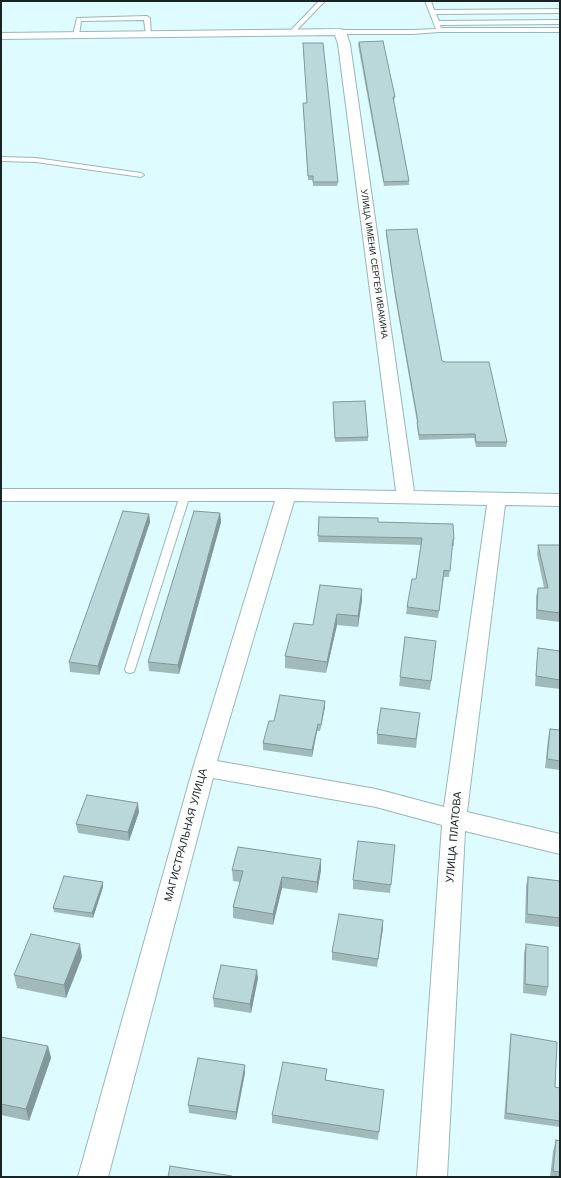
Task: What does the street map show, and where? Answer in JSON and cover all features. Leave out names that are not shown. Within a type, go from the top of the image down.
[{"type":"street","points":[[1,36],[149,35],[293,31],[340,32]]},
{"type":"street","name":"УЛИЦА ИМЕНИ СЕРГЕЯ ИВАКИНА","points":[[340,32],[344,44],[406,497]]},
{"type":"street","points":[[1,495],[286,495],[560,500]]},
{"type":"street","name":"МАГИСТРАЛЬНАЯ УЛИЦА","points":[[93,1177],[204,768],[286,495]]},
{"type":"street","name":"УЛИЦА ПЛАТОВА","points":[[432,1177],[454,819],[497,498]]},
{"type":"street","points":[[204,768],[376,798],[454,819],[560,844]]},
{"type":"lane","points":[[293,31],[322,1]]},
{"type":"lane","points":[[428,1],[439,30]]},
{"type":"lane","points":[[432,12],[560,12]]},
{"type":"lane","points":[[76,35],[79,19],[147,18],[149,35]]},
{"type":"lane","points":[[437,23],[560,22]]},
{"type":"lane","points":[[340,32],[560,30]]},
{"type":"lane","points":[[1,159],[36,160],[141,175]]},
{"type":"lane","points":[[130,669],[185,495]]},
{"type":"building","points":[[383,41],[395,97],[393,97],[409,181],[384,182],[359,42]]},
{"type":"building","points":[[303,43],[323,43],[338,182],[313,182],[313,176],[308,176],[303,103],[307,103]]},
{"type":"building","points":[[417,229],[442,361],[489,362],[507,442],[476,442],[475,434],[419,435],[386,230]]},
{"type":"building","points":[[365,401],[368,437],[335,438],[333,402]]},
{"type":"building","points":[[123,511],[149,514],[98,666],[69,662]]},
{"type":"building","points":[[194,511],[220,513],[178,665],[148,662]]},
{"type":"building","points":[[319,517],[378,518],[378,522],[453,524],[454,539],[450,571],[444,570],[439,611],[407,607],[412,579],[416,579],[422,538],[318,536]]},
{"type":"building","points":[[538,545],[560,545],[560,613],[537,610],[538,588],[548,588]]},
{"type":"building","points":[[320,585],[362,589],[358,616],[337,614],[327,662],[285,656],[294,623],[313,625]]},
{"type":"building","points":[[405,637],[436,641],[431,681],[400,677]]},
{"type":"building","points":[[538,648],[560,651],[560,680],[536,676]]},
{"type":"building","points":[[280,695],[325,701],[321,725],[318,724],[312,750],[263,743],[269,721],[274,721]]},
{"type":"building","points":[[381,708],[420,713],[416,739],[377,734]]},
{"type":"building","points":[[550,729],[560,730],[560,761],[547,759]]},
{"type":"building","points":[[87,795],[138,803],[128,832],[76,824]]},
{"type":"building","points":[[358,841],[395,845],[391,885],[353,880]]},
{"type":"building","points":[[238,847],[321,859],[317,882],[282,877],[273,914],[233,907],[243,871],[232,870]]},
{"type":"building","points":[[64,876],[103,882],[92,913],[53,908]]},
{"type":"building","points":[[528,877],[560,881],[560,918],[527,914]]},
{"type":"building","points":[[339,914],[383,920],[378,959],[332,952]]},
{"type":"building","points":[[31,934],[80,944],[64,985],[14,975]]},
{"type":"building","points":[[526,944],[548,947],[548,987],[525,984]]},
{"type":"building","points":[[221,965],[257,970],[250,1004],[213,998]]},
{"type":"building","points":[[511,1034],[557,1042],[555,1087],[560,1088],[560,1121],[506,1113]]},
{"type":"building","points":[[1,1037],[48,1046],[26,1109],[1,1104]]},
{"type":"building","points":[[198,1058],[245,1065],[236,1112],[188,1105]]},
{"type":"building","points":[[283,1062],[327,1069],[325,1080],[384,1090],[379,1132],[272,1115]]},
{"type":"building","points":[[556,1140],[560,1141],[560,1172],[553,1171]]},
{"type":"building","points":[[170,1166],[232,1176],[232,1177],[168,1177]]}]
